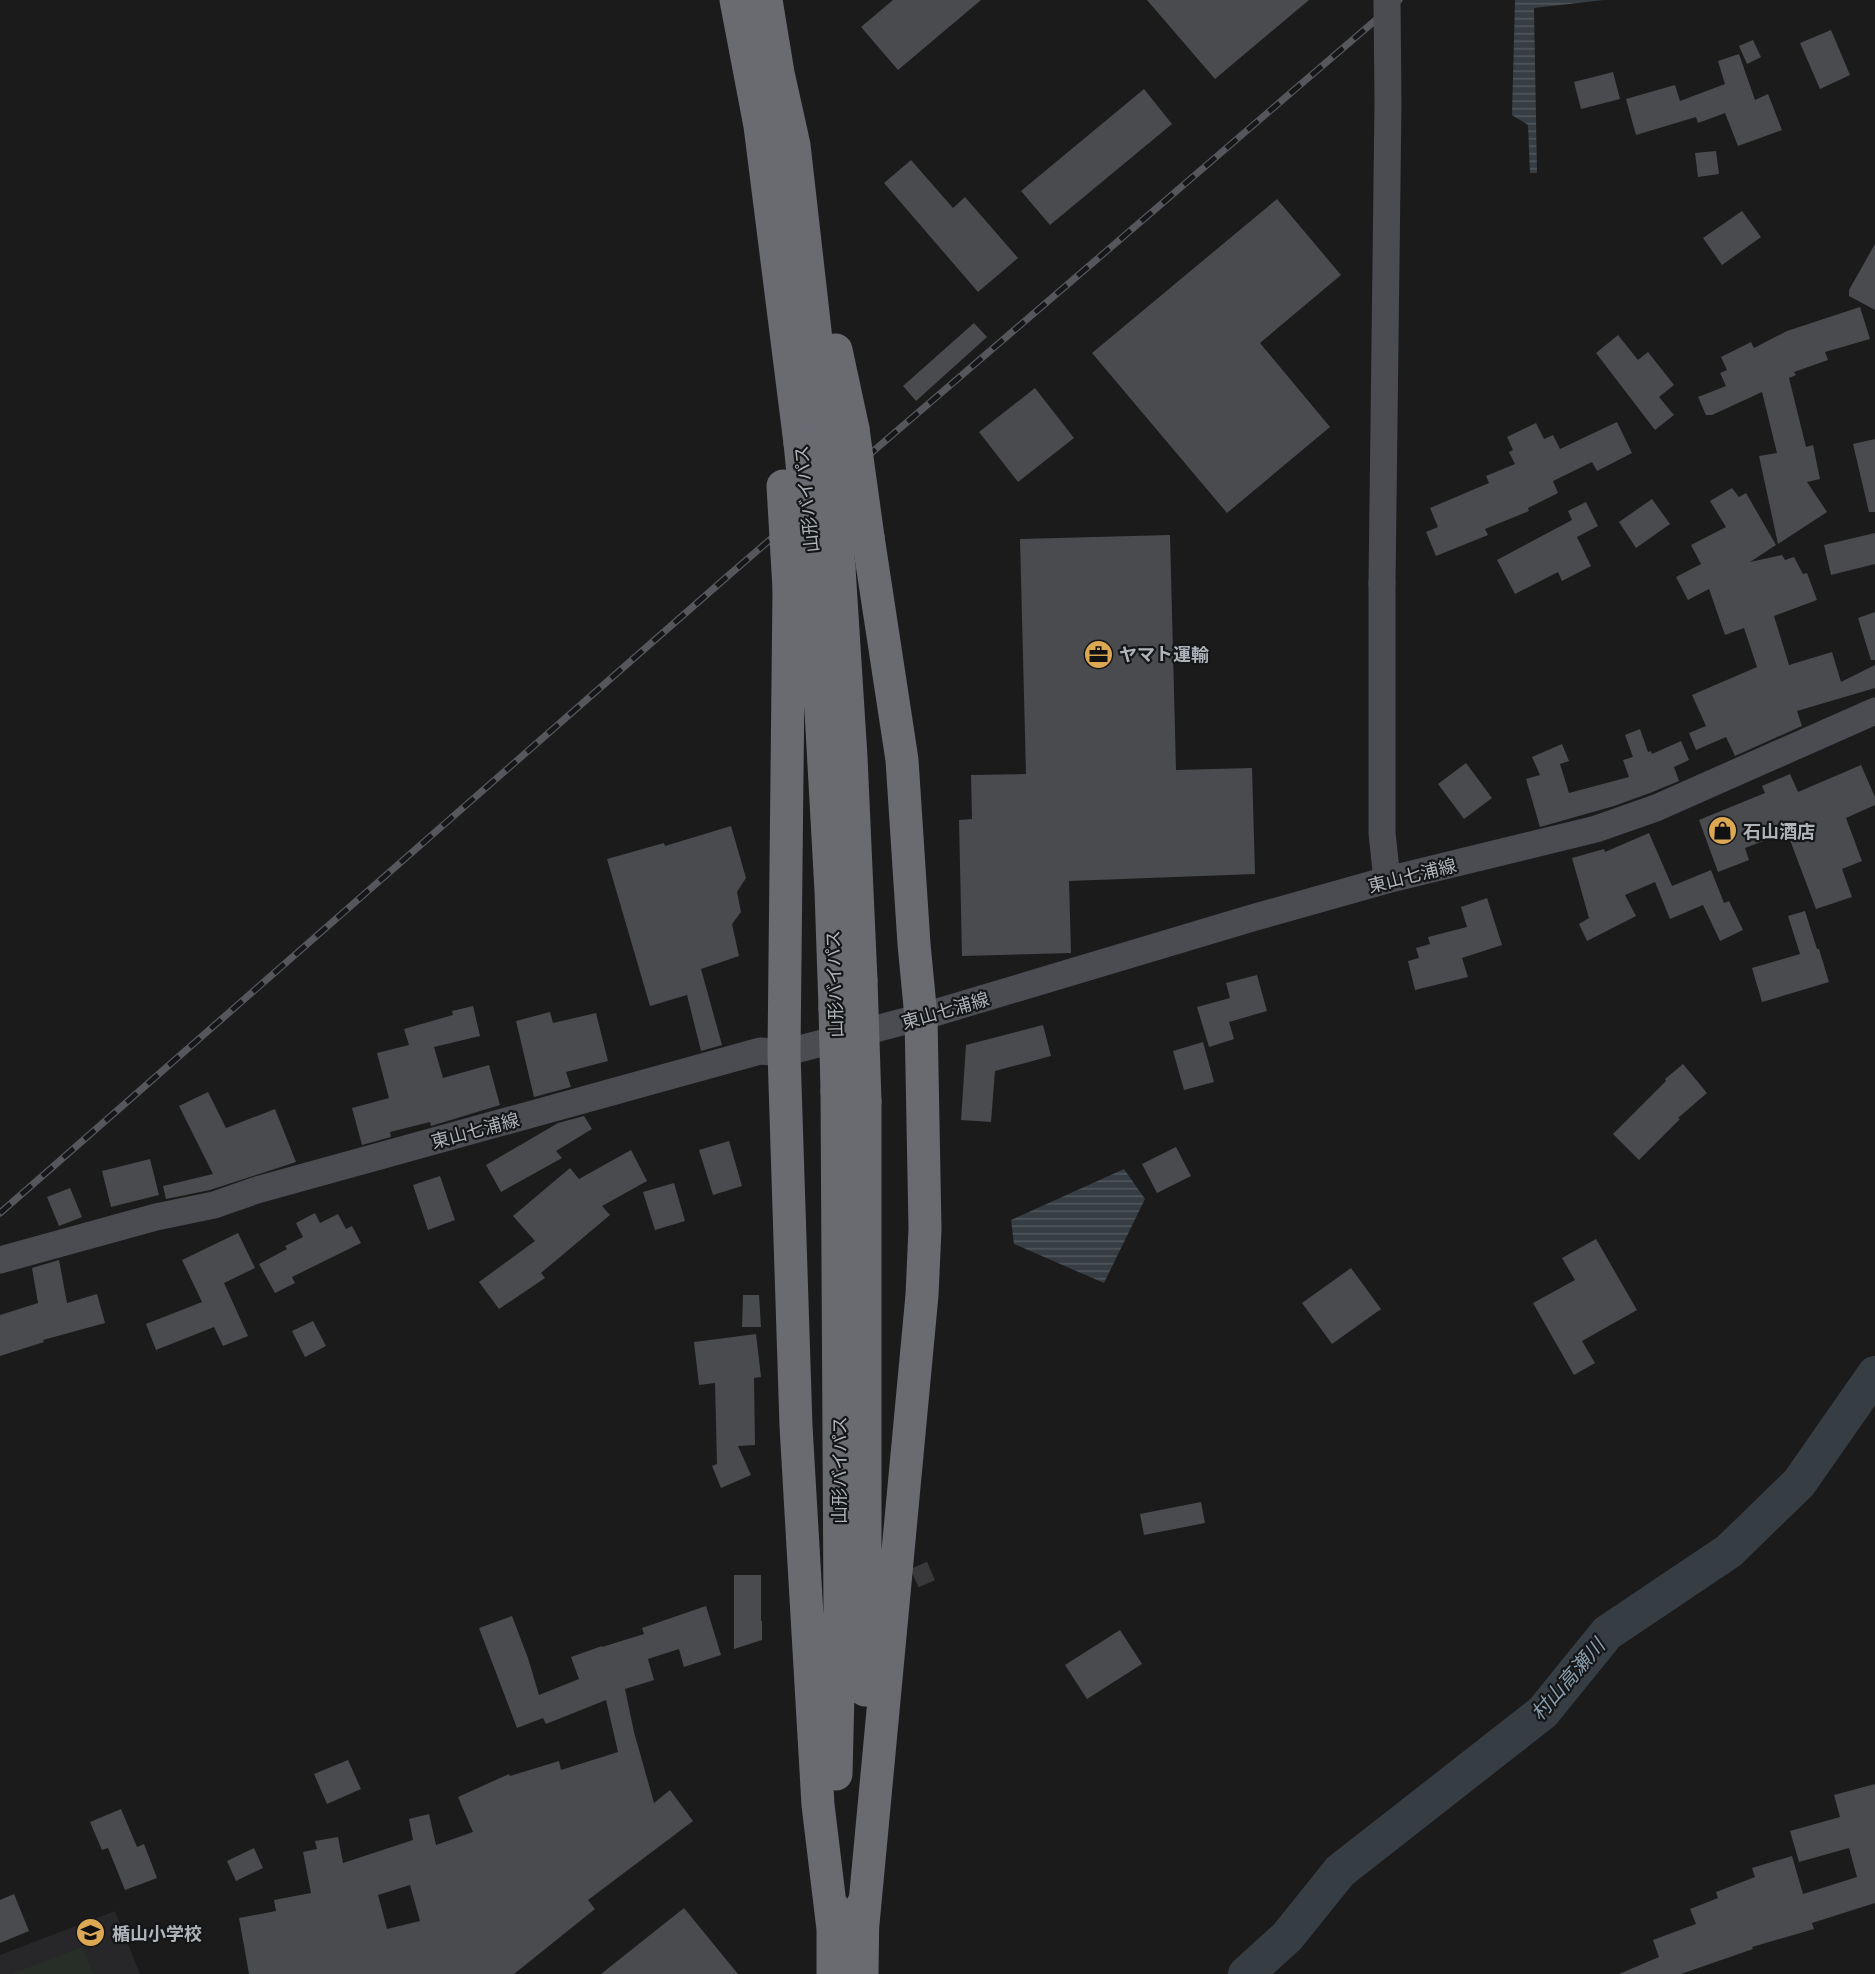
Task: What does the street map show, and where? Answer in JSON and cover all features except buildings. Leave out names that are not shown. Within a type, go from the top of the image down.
[{"type":"highway","name":"山形バイパス","points":[[736,0],[815,440]]},
{"type":"highway","name":"山形バイパス","points":[[766,0],[778,73],[794,145],[815,440],[814,581],[835,1008],[851,1096]]},
{"type":"highway","points":[[815,440],[868,537],[902,760],[921,1017],[925,1229],[922,1295],[848,1927]]},
{"type":"highway","points":[[815,440],[814,581],[784,1053],[796,1426],[818,1805],[848,1927]]},
{"type":"highway","name":"山形バイパス","points":[[814,581],[851,757],[861,980],[851,1096],[840,1612],[848,1927],[862,1974]]},
{"type":"highway","name":"山形バイパス","points":[[833,1974],[848,1927]]},
{"type":"main road","points":[[1387,0],[1388,102],[1382,583],[1382,832],[1387,880]]},
{"type":"main road","name":"東山七浦線","points":[[0,1260],[156,1216],[214,1205],[257,1190],[760,1051],[784,1053],[921,1017],[1387,880],[1596,829],[1646,812],[1743,771],[1875,711]]},
{"type":"shaded area","points":[[1515,0],[1604,0],[1534,8],[1537,173],[1530,173],[1528,125],[1512,115]]},
{"type":"shaded area","points":[[1124,1169],[1145,1199],[1104,1283],[1014,1244],[1011,1220]]},
{"type":"shaded area","name":"楯山小学校","points":[[115,1911],[140,1974],[0,1974],[0,1955]]},
{"type":"shaded area","points":[[82,1947],[93,1974],[12,1974]]},
{"type":"waterway","name":"村山高瀬川","points":[[1246,1974],[1287,1937],[1340,1871],[1543,1712],[1607,1633],[1729,1551],[1799,1483],[1875,1374]]},
{"type":"tunnel","points":[[887,1590],[931,1571]]},
{"type":"railway","points":[[0,1213],[729,575],[1399,0]]},
{"type":"place","name":"ヤマト運輸","points":[[1098,654]]},
{"type":"place","name":"石山酒店","points":[[1722,831]]},
{"type":"place","name":"楯山小学校","points":[[91,1933]]}]
